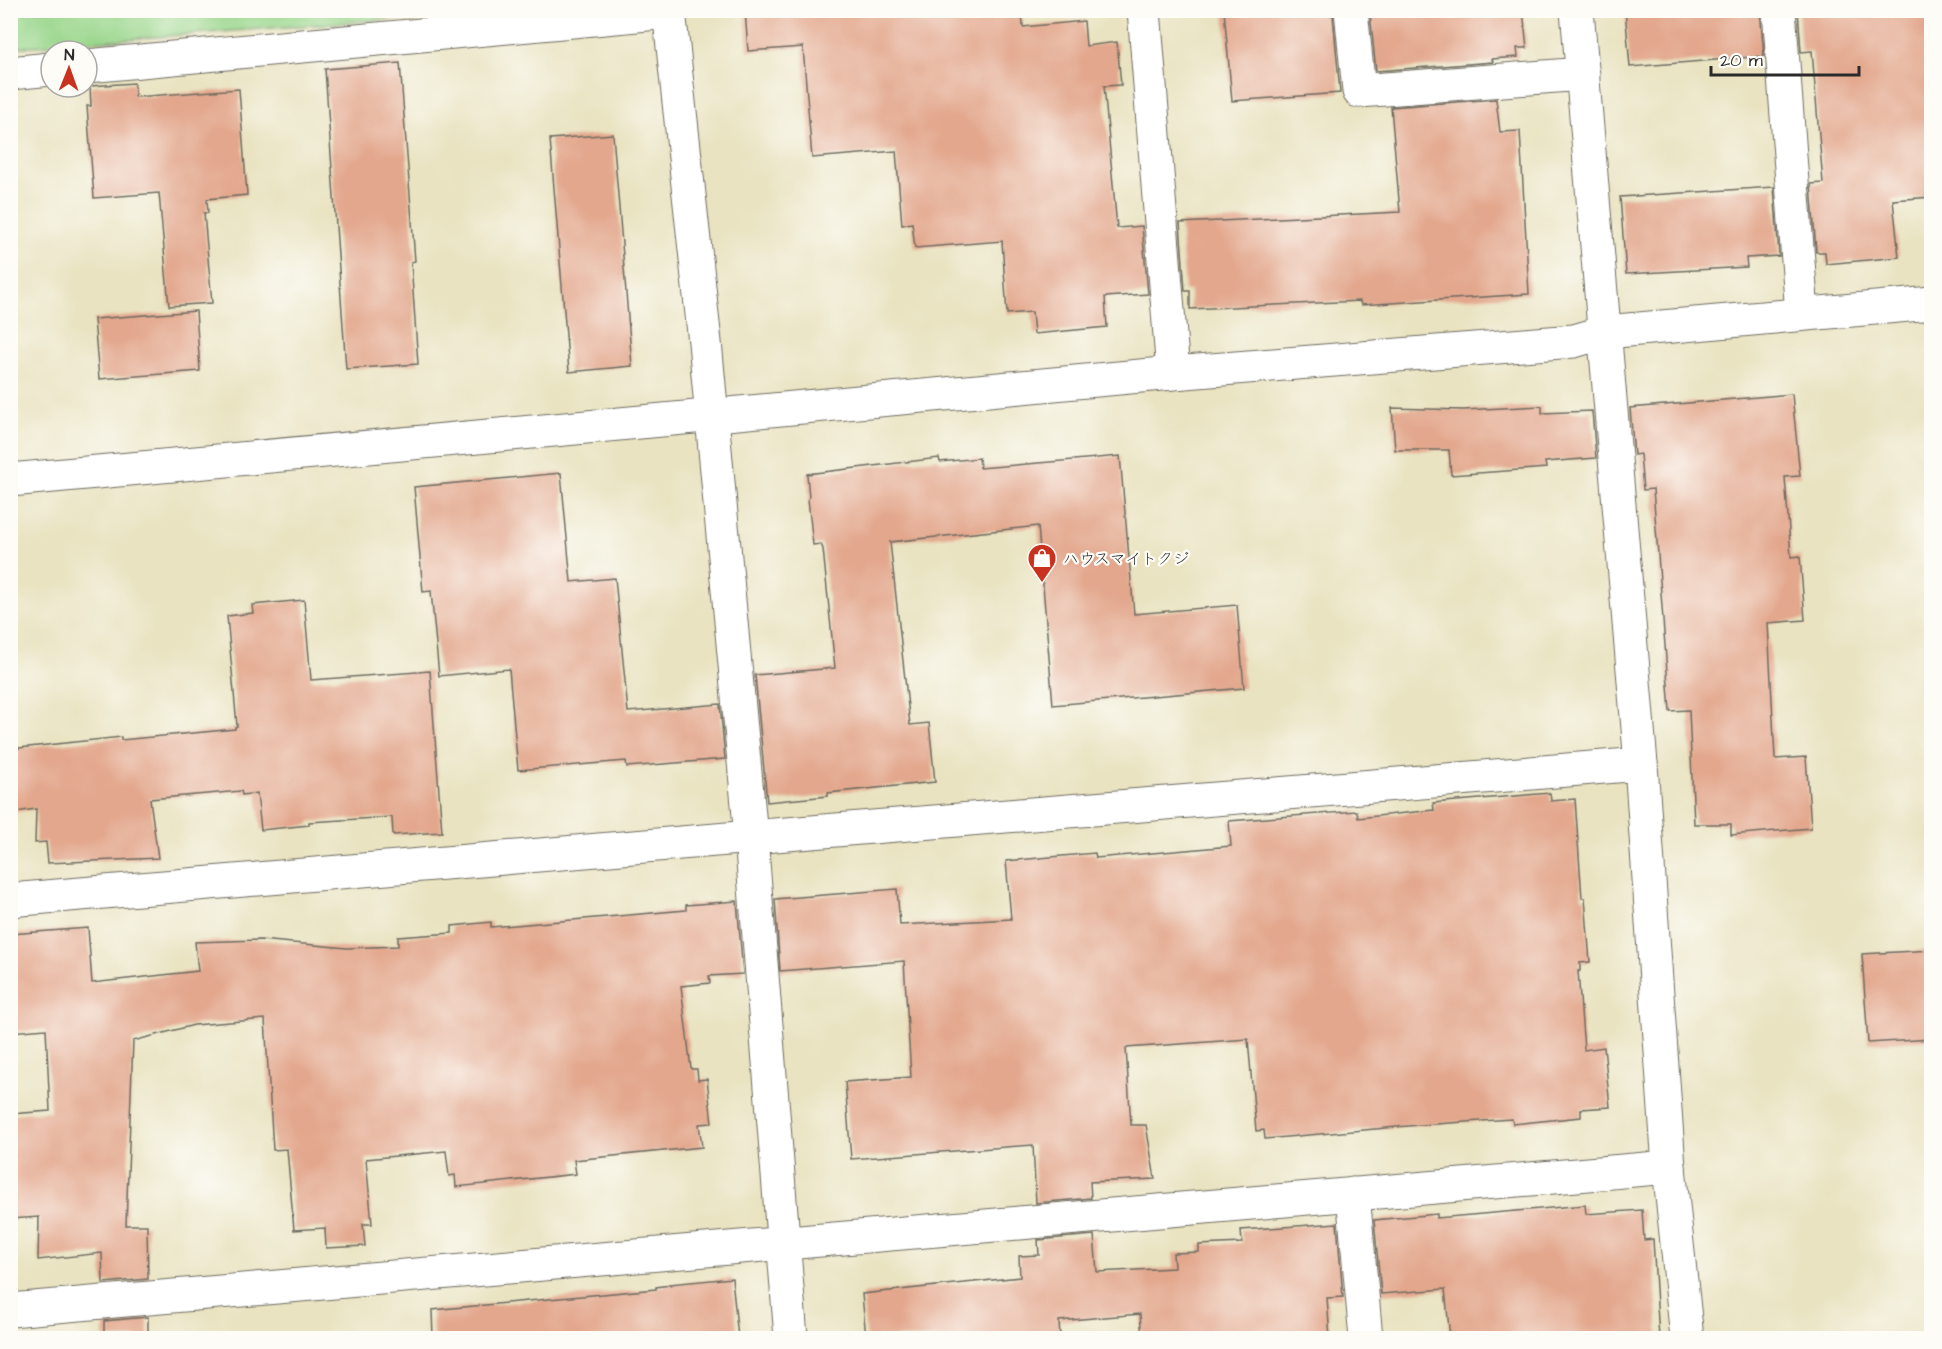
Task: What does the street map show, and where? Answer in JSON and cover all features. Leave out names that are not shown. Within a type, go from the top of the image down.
[{"type":"street","points":[[1144,10],[1173,373]]},
{"type":"street","points":[[1351,10],[1359,91],[1583,74]]},
{"type":"street","points":[[1577,10],[1641,764],[1669,1167],[1687,1338]]},
{"type":"street","points":[[1779,10],[1802,314]]},
{"type":"street","points":[[99,65],[669,11],[704,330],[751,837],[791,1338]]},
{"type":"street","points":[[10,73],[39,70]]},
{"type":"street","points":[[10,480],[1173,373],[1574,341],[1605,332],[1932,303]]},
{"type":"street","points":[[10,900],[1641,764]]},
{"type":"street","points":[[10,1310],[1669,1167]]},
{"type":"street","points":[[1353,1194],[1366,1338]]},
{"type":"green space","points":[[11,10],[498,10],[99,41],[99,39],[39,39],[39,46],[11,48]]},
{"type":"building","points":[[745,10],[1022,10],[1023,27],[1084,21],[1086,46],[1117,42],[1121,85],[1104,86],[1117,228],[1142,226],[1148,294],[1105,297],[1107,327],[1034,334],[1032,312],[1007,314],[1002,241],[915,248],[912,223],[902,225],[896,151],[812,158],[803,47],[748,51]]},
{"type":"building","points":[[1224,10],[1330,10],[1330,15],[1333,15],[1340,93],[1232,101]]},
{"type":"building","points":[[1402,10],[1523,10],[1527,48],[1517,48],[1518,57],[1492,59],[1493,62],[1376,71],[1370,13]]},
{"type":"building","points":[[1625,10],[1760,10],[1764,56],[1630,67]]},
{"type":"building","points":[[1798,10],[1932,10],[1932,197],[1893,200],[1899,257],[1826,264],[1825,252],[1816,252],[1811,184],[1823,183],[1812,51],[1801,52]]},
{"type":"building","points":[[400,63],[415,261],[411,262],[418,364],[346,369],[325,69]]},
{"type":"building","points":[[134,83],[135,97],[239,89],[247,195],[207,199],[208,213],[204,213],[212,303],[169,306],[159,193],[94,198],[87,106],[91,106],[91,99],[99,99],[99,85]]},
{"type":"building","points":[[1496,99],[1500,132],[1520,131],[1529,294],[1361,305],[1360,301],[1190,309],[1190,291],[1185,291],[1180,223],[1400,212],[1391,107]]},
{"type":"building","points":[[613,134],[632,366],[569,372],[550,139]]},
{"type":"building","points":[[1774,187],[1779,256],[1746,258],[1747,267],[1626,274],[1620,197]]},
{"type":"building","points":[[196,311],[200,371],[99,379],[94,319]]},
{"type":"building","points":[[1792,394],[1800,476],[1785,477],[1791,557],[1800,556],[1805,620],[1768,623],[1775,759],[1806,757],[1811,828],[1731,835],[1731,824],[1694,824],[1689,710],[1670,711],[1653,489],[1643,490],[1640,454],[1634,455],[1630,408]]},
{"type":"building","points":[[1542,406],[1542,413],[1592,411],[1596,458],[1545,462],[1546,468],[1451,475],[1449,450],[1395,450],[1392,408],[1463,410]]},
{"type":"building","points":[[1120,456],[1134,614],[1237,605],[1244,688],[1053,705],[1038,526],[890,542],[910,725],[929,723],[935,782],[767,802],[755,675],[835,668],[823,549],[821,544],[813,545],[807,474],[939,458],[940,462],[979,458],[980,468]]},
{"type":"building","points":[[561,473],[571,582],[615,578],[628,712],[720,704],[725,759],[627,767],[626,761],[518,770],[509,669],[439,676],[431,591],[423,592],[414,487]]},
{"type":"building","points":[[304,600],[311,680],[430,671],[442,832],[393,835],[392,817],[309,822],[309,825],[261,830],[257,793],[242,795],[241,791],[150,799],[158,858],[48,863],[46,842],[35,843],[36,809],[10,813],[10,749],[121,737],[121,740],[235,729],[237,726],[227,616],[253,613],[252,605]]},
{"type":"building","points":[[1550,793],[1551,801],[1575,799],[1582,898],[1585,898],[1590,962],[1580,963],[1580,971],[1578,971],[1584,1050],[1604,1047],[1610,1107],[1581,1109],[1581,1117],[1513,1124],[1512,1119],[1419,1125],[1265,1139],[1264,1130],[1256,1131],[1248,1039],[1126,1048],[1131,1125],[1146,1125],[1155,1179],[1090,1182],[1091,1198],[1036,1203],[1033,1145],[851,1159],[845,1082],[911,1077],[904,961],[780,971],[775,899],[897,889],[900,925],[1011,919],[1006,861],[1095,853],[1096,858],[1231,846],[1229,821],[1357,811],[1358,818],[1434,810],[1433,803]]},
{"type":"building","points":[[737,901],[743,974],[709,976],[710,983],[681,986],[691,1069],[697,1069],[698,1080],[707,1079],[712,1123],[699,1124],[702,1147],[574,1160],[576,1174],[456,1187],[455,1175],[449,1176],[446,1151],[366,1159],[372,1224],[363,1224],[365,1246],[326,1248],[325,1228],[294,1230],[287,1149],[273,1150],[265,1019],[194,1025],[133,1041],[126,1225],[147,1225],[148,1279],[103,1283],[102,1253],[38,1260],[39,1217],[10,1219],[10,1114],[50,1111],[46,1029],[10,1032],[10,934],[88,928],[92,983],[198,971],[195,942],[260,940],[347,948],[398,946],[398,937],[452,933],[452,926],[491,922],[491,927],[686,910],[686,905]]},
{"type":"building","points":[[1932,950],[1932,1039],[1868,1043],[1862,954]]},
{"type":"building","points":[[1585,1205],[1586,1214],[1642,1210],[1644,1240],[1653,1239],[1659,1338],[1450,1338],[1445,1289],[1381,1294],[1374,1220],[1437,1214],[1437,1218]]},
{"type":"building","points":[[1337,1223],[1343,1297],[1327,1298],[1330,1338],[1142,1338],[1140,1314],[1059,1321],[1060,1338],[866,1338],[862,1294],[1020,1277],[1019,1256],[1039,1255],[1038,1240],[1094,1235],[1097,1272],[1174,1268],[1173,1253],[1199,1252],[1199,1245],[1242,1243],[1241,1230]]},
{"type":"building","points":[[732,1278],[738,1338],[433,1338],[432,1310],[656,1289],[656,1287],[669,1284]]},
{"type":"building","points":[[148,1317],[148,1338],[104,1338],[104,1321]]},
{"type":"place","name":"ハウスマイトクジ","points":[[1042,584]]}]
